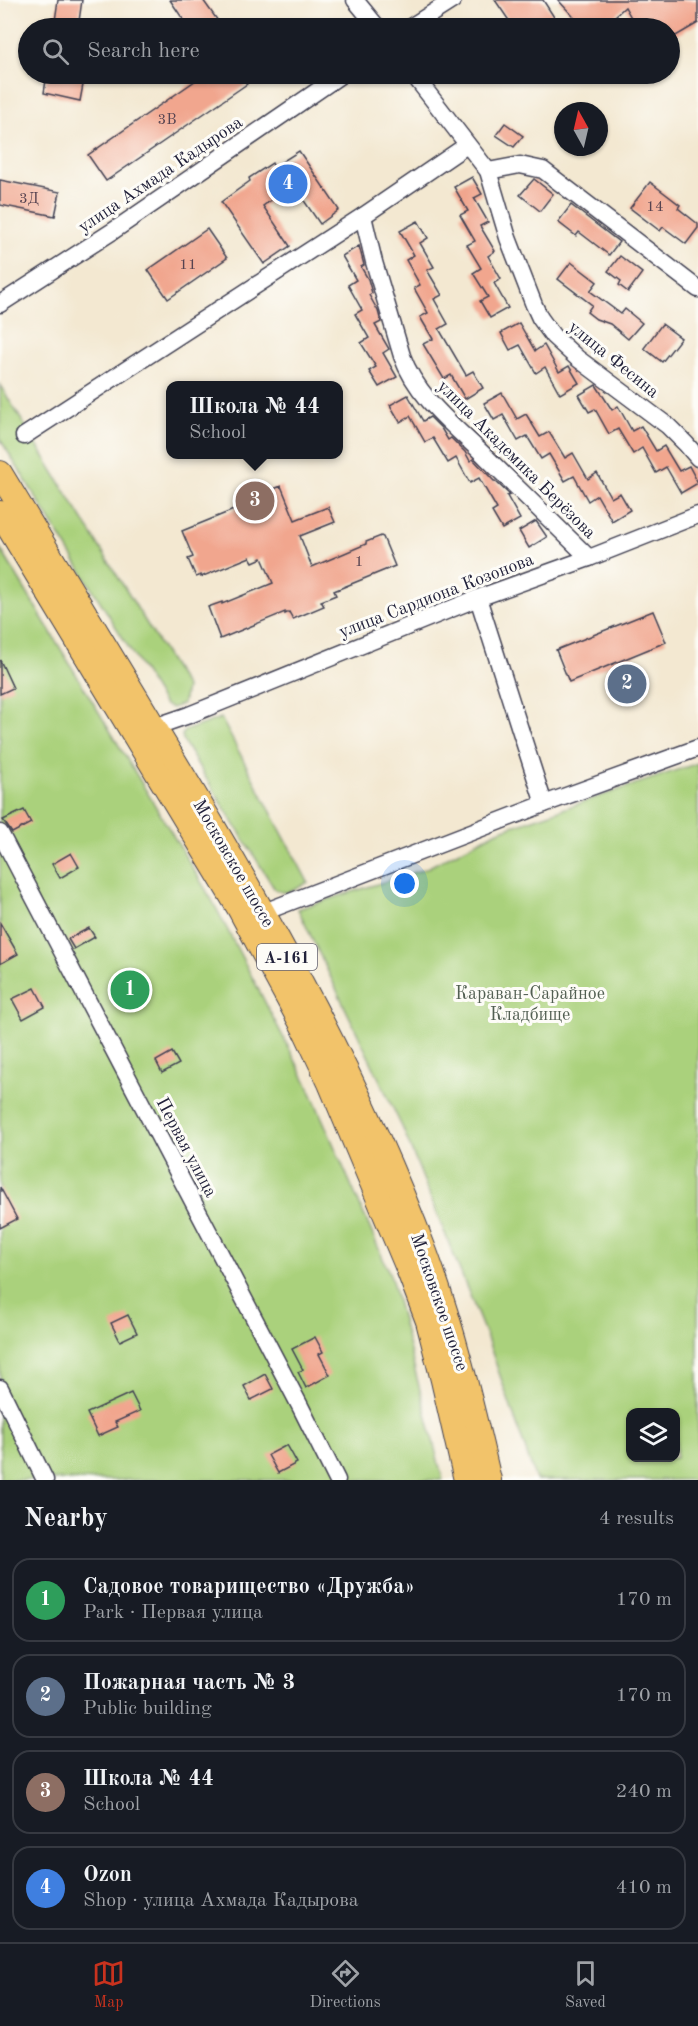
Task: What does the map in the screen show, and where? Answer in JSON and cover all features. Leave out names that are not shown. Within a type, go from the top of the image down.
[{"type":"highway","name":"Московское шоссе","points":[[0,473],[264,912],[355,1087],[403,1195],[426,1254],[455,1340],[489,1480]]},
{"type":"highway","name":"Московское шоссе","points":[[0,513],[239,908],[326,1074],[408,1266],[428,1321],[466,1480]]},
{"type":"street","points":[[355,0],[370,18]]},
{"type":"street","points":[[425,18],[453,0]]},
{"type":"street","name":"улица Ахмада Кадырова","points":[[0,304],[112,231],[327,84]]},
{"type":"street","name":"улица Фесина","points":[[421,84],[488,171],[508,238],[534,305],[553,336],[577,358],[668,426],[698,458]]},
{"type":"street","points":[[24,436],[363,216],[467,145]]},
{"type":"street","points":[[488,171],[520,165],[543,170],[698,289]]},
{"type":"street","name":"улица Академика Берёзова","points":[[363,216],[402,356],[416,385],[449,421],[589,558]]},
{"type":"street","name":"улица Сардиона Козонова","points":[[153,727],[189,715],[478,597],[589,558],[698,515]]},
{"type":"street","points":[[478,597],[544,804]]},
{"type":"street","points":[[264,912],[544,804],[698,748]]},
{"type":"street","name":"Первая улица","points":[[0,833],[252,1312],[337,1480]]},
{"type":"street","points":[[0,1388],[45,1480]]},
{"type":"green space","points":[[0,385],[182,681],[186,688],[183,704],[172,708],[164,705],[0,439]]},
{"type":"green space","points":[[0,548],[212,900],[306,1081],[391,1277],[443,1480],[0,1480]]},
{"type":"green space","points":[[221,718],[308,882],[296,889],[283,892],[274,888],[183,741],[184,731]]},
{"type":"green space","name":"Караван-Сарайное Кладбище","points":[[698,763],[698,1480],[536,1480],[487,1338],[403,1129],[298,909],[425,869],[498,831]]},
{"type":"building","points":[[58,0],[82,0],[79,18],[55,18]]},
{"type":"building","points":[[170,0],[203,0],[216,18],[182,18]]},
{"type":"building","points":[[495,0],[543,0],[555,18],[507,18]]},
{"type":"building","points":[[558,0],[698,0],[698,23],[680,34],[680,18],[631,18],[625,7],[613,18],[575,18]]},
{"type":"building","points":[[45,84],[83,84],[80,101],[44,93]]},
{"type":"building","points":[[191,84],[247,84],[106,181],[88,155]]},
{"type":"building","points":[[505,123],[523,136],[514,147],[496,135]]},
{"type":"building","points":[[299,151],[339,210],[320,224],[294,186],[263,206],[290,246],[264,264],[221,202],[250,181],[249,178],[272,163],[274,167]]},
{"type":"building","points":[[472,177],[482,194],[474,198],[488,222],[480,226],[495,251],[488,256],[501,279],[494,283],[508,308],[490,318],[480,301],[488,297],[473,273],[481,268],[467,245],[475,241],[460,215],[468,211],[454,187]]},
{"type":"building","points":[[534,179],[553,194],[540,211],[520,195]]},
{"type":"building","points":[[0,180],[60,192],[55,216],[0,205]]},
{"type":"building","points":[[650,182],[680,205],[678,208],[698,224],[698,228],[686,244],[663,227],[660,231],[630,208]]},
{"type":"building","points":[[571,205],[619,242],[609,255],[579,232],[576,236],[558,222]]},
{"type":"building","points":[[418,221],[428,238],[420,243],[434,267],[427,270],[442,295],[434,299],[448,324],[439,329],[466,375],[473,371],[483,388],[465,399],[451,375],[444,379],[423,344],[433,339],[420,317],[428,313],[414,288],[420,285],[406,260],[414,255],[400,231]]},
{"type":"building","points":[[207,229],[227,258],[168,299],[148,270]]},
{"type":"building","points":[[359,246],[364,265],[361,267],[372,293],[369,295],[381,322],[375,325],[389,349],[383,353],[397,377],[379,387],[369,371],[376,367],[361,343],[369,338],[355,314],[362,310],[348,285],[356,280],[342,256]]},
{"type":"building","points":[[620,256],[642,273],[628,292],[619,285],[621,281],[608,271]]},
{"type":"building","points":[[571,262],[597,282],[590,291],[621,314],[625,309],[642,323],[628,339],[610,324],[596,319],[587,312],[592,305],[558,279]]},
{"type":"building","points":[[519,323],[535,351],[544,345],[559,372],[569,366],[579,383],[560,394],[545,367],[536,373],[520,345],[510,350],[501,333]]},
{"type":"building","points":[[662,324],[681,338],[662,362],[644,348]]},
{"type":"building","points":[[596,385],[612,410],[618,406],[632,431],[641,426],[656,451],[664,446],[679,471],[689,466],[698,483],[681,493],[666,467],[656,473],[642,448],[633,454],[618,429],[609,434],[595,409],[589,412],[579,395]]},
{"type":"building","points":[[502,393],[517,419],[526,414],[540,437],[549,432],[565,458],[573,453],[588,479],[597,473],[611,498],[620,493],[630,510],[612,521],[597,495],[588,501],[574,476],[565,481],[549,454],[541,459],[527,436],[518,441],[503,415],[494,420],[484,403]]},
{"type":"building","points":[[408,395],[423,421],[430,417],[441,428],[448,440],[451,438],[465,452],[470,461],[473,459],[510,495],[507,496],[520,519],[502,529],[492,512],[497,509],[479,478],[470,483],[456,458],[448,463],[433,438],[425,442],[410,416],[400,422],[390,405]]},
{"type":"building","points":[[281,486],[295,520],[328,507],[335,522],[300,536],[312,567],[381,536],[395,566],[334,591],[336,595],[321,601],[324,606],[293,619],[289,612],[285,614],[285,612],[220,639],[208,607],[222,602],[222,604],[273,583],[262,558],[253,562],[250,557],[196,577],[188,559],[193,557],[182,531],[236,509],[235,506],[244,502],[267,496],[266,493]]},
{"type":"building","points":[[536,521],[547,537],[529,548],[519,531]]},
{"type":"building","points":[[653,611],[666,642],[569,682],[556,650]]},
{"type":"building","points":[[0,660],[13,688],[0,694]]},
{"type":"building","points":[[24,810],[31,823],[12,833],[3,820]]},
{"type":"building","points":[[71,853],[79,867],[60,878],[52,864]]},
{"type":"building","points":[[0,923],[18,954],[0,964]]},
{"type":"building","points":[[89,928],[95,937],[74,949],[68,939]]},
{"type":"building","points":[[35,988],[45,1007],[23,1019],[12,999]]},
{"type":"building","points":[[172,1052],[179,1064],[162,1073],[156,1061]]},
{"type":"building","points":[[0,1187],[17,1219],[0,1228]]},
{"type":"building","points":[[128,1315],[137,1333],[120,1341],[111,1323]]},
{"type":"building","points":[[315,1337],[323,1352],[319,1354],[330,1375],[306,1388],[298,1372],[303,1370],[292,1349]]},
{"type":"building","points":[[265,1374],[273,1389],[251,1400],[244,1386]]},
{"type":"building","points":[[131,1393],[140,1411],[115,1422],[118,1427],[98,1436],[87,1413]]},
{"type":"building","points":[[287,1445],[297,1463],[278,1473],[268,1455]]},
{"type":"place","name":"Ozon","points":[[288,184]]},
{"type":"place","name":"Школа № 44","points":[[255,501]]},
{"type":"place","name":"Пожарная часть № 3","points":[[627,684]]},
{"type":"place","name":"Садовое товарищество «Дружба»","points":[[130,990]]}]
